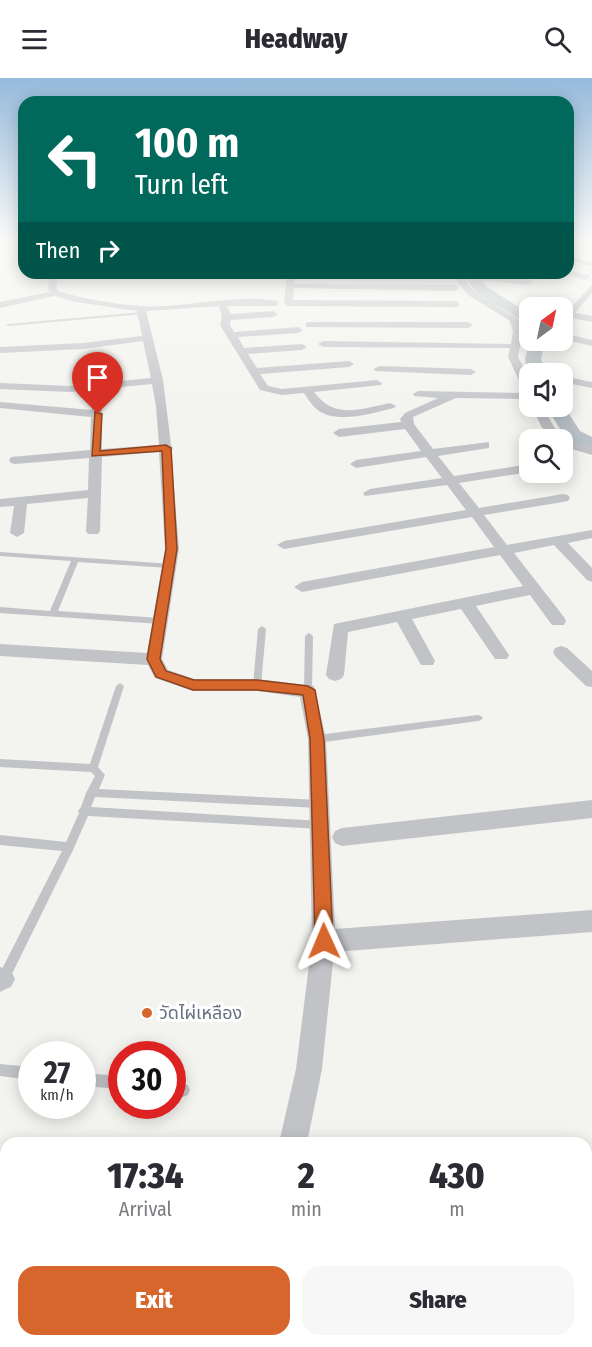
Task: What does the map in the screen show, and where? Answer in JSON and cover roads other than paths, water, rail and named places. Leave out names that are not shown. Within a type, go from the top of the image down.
[{"type":"street","points":[[0,305],[17,301]]},
{"type":"street","points":[[88,301],[142,311],[222,303],[275,303]]},
{"type":"street","points":[[288,301],[467,309]]},
{"type":"street","points":[[463,301],[467,309],[475,345]]},
{"type":"street","points":[[484,301],[514,320],[517,327],[513,357],[519,370]]},
{"type":"street","points":[[222,303],[227,317],[225,325],[264,388],[272,391],[307,390],[377,383]]},
{"type":"street","points":[[350,304],[350,325]]},
{"type":"street","points":[[309,325],[350,325],[490,305]]},
{"type":"street","points":[[142,311],[158,380],[166,448],[172,549],[154,659],[161,674],[193,685],[257,685],[308,690],[317,739],[324,941],[309,1069],[294,1137]]},
{"type":"street","points":[[227,317],[284,313]]},
{"type":"street","points":[[573,316],[592,319]]},
{"type":"street","points":[[231,335],[297,330]]},
{"type":"street","points":[[0,344],[147,336]]},
{"type":"street","points":[[0,350],[83,346],[147,336]]},
{"type":"street","points":[[573,339],[592,343]]},
{"type":"street","points":[[323,344],[507,345]]},
{"type":"street","points":[[242,351],[302,347]]},
{"type":"street","points":[[255,371],[349,364]]},
{"type":"street","points":[[437,366],[447,395]]},
{"type":"street","points":[[380,369],[437,366],[471,372]]},
{"type":"street","points":[[0,386],[69,389],[158,380]]},
{"type":"street","points":[[573,381],[592,385]]},
{"type":"street","points":[[307,390],[323,409],[330,412],[390,406]]},
{"type":"street","points":[[93,531],[98,394]]},
{"type":"street","points":[[418,394],[519,394]]},
{"type":"street","points":[[447,395],[409,415],[406,419],[408,425],[501,550],[558,621]]},
{"type":"street","points":[[0,405],[98,414]]},
{"type":"street","points":[[339,433],[408,425]]},
{"type":"street","points":[[356,464],[485,445]]},
{"type":"street","points":[[573,445],[592,451]]},
{"type":"street","points":[[15,460],[166,448]]},
{"type":"street","points":[[370,493],[519,470]]},
{"type":"street","points":[[0,503],[95,493]]},
{"type":"street","points":[[284,545],[563,498]]},
{"type":"street","points":[[17,533],[21,501]]},
{"type":"street","points":[[303,587],[592,534]]},
{"type":"street","points":[[556,539],[592,577]]},
{"type":"street","points":[[335,675],[340,628],[533,589]]},
{"type":"street","points":[[465,602],[501,655]]},
{"type":"street","points":[[402,616],[427,661]]},
{"type":"street","points":[[0,650],[154,659]]},
{"type":"street","points":[[561,652],[592,681]]},
{"type":"street","points":[[342,837],[592,809]]},
{"type":"street","points":[[324,941],[365,940],[592,921]]},
{"type":"lane","points":[[8,325],[142,311]]},
{"type":"lane","points":[[0,554],[169,566]]},
{"type":"lane","points":[[53,613],[76,559]]},
{"type":"lane","points":[[0,610],[160,621]]},
{"type":"lane","points":[[257,685],[262,629]]},
{"type":"lane","points":[[308,690],[309,636]]},
{"type":"lane","points":[[93,768],[120,686]]},
{"type":"lane","points":[[317,739],[478,718]]},
{"type":"lane","points":[[0,763],[93,768],[100,775],[69,847],[1,981]]},
{"type":"lane","points":[[91,793],[320,814]]},
{"type":"lane","points":[[83,811],[320,814]]},
{"type":"lane","points":[[0,840],[69,847]]},
{"type":"lane","points":[[0,1070],[18,1072]]},
{"type":"waterway","points":[[499,301],[519,314]]},
{"type":"waterway","points":[[534,363],[535,351]]},
{"type":"waterway","points":[[562,417],[573,435],[592,445]]},
{"type":"place","name":"วัดไผ่เหลือง","points":[[147,1013]]}]
